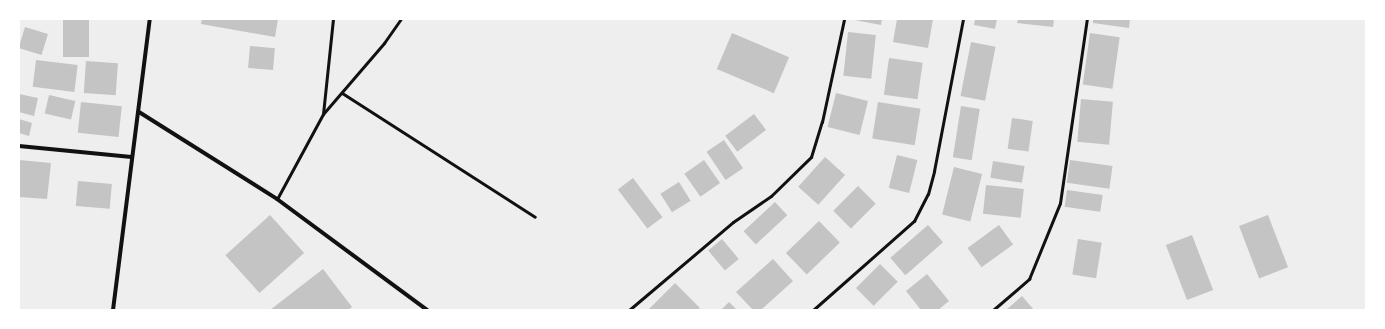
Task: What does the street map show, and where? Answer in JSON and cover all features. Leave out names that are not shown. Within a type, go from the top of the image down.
[{"type":"street","points":[[113,310],[150,19]]},
{"type":"street","points":[[139,112],[276,199],[427,310]]},
{"type":"street","points":[[19,146],[132,157]]},
{"type":"lane","points":[[323,114],[333,19]]},
{"type":"lane","points":[[276,199],[323,114],[384,43],[401,19]]},
{"type":"lane","points":[[629,310],[733,222],[771,196],[811,157],[822,122],[844,19]]},
{"type":"lane","points":[[813,310],[914,221],[928,194],[934,171],[963,19]]},
{"type":"lane","points":[[993,310],[1029,278],[1060,203],[1086,19]]},
{"type":"lane","points":[[342,93],[535,218]]},
{"type":"shaded area","points":[[19,19],[1366,19],[1366,310],[19,310]]},
{"type":"building","points":[[63,19],[89,19],[89,57],[63,57]]},
{"type":"building","points":[[202,19],[278,19],[275,37],[201,24]]},
{"type":"building","points":[[849,19],[882,19],[881,25]]},
{"type":"building","points":[[897,19],[933,19],[928,48],[893,42]]},
{"type":"building","points":[[975,19],[997,19],[995,29],[974,25]]},
{"type":"building","points":[[1018,19],[1054,19],[1053,27],[1017,23]]},
{"type":"building","points":[[1093,19],[1130,19],[1129,28],[1093,23]]},
{"type":"building","points":[[25,27],[48,34],[42,55],[19,48]]},
{"type":"building","points":[[848,32],[876,35],[871,79],[843,76]]},
{"type":"building","points":[[732,33],[789,57],[774,93],[717,69]]},
{"type":"building","points":[[1090,33],[1120,37],[1112,89],[1083,84]]},
{"type":"building","points":[[971,42],[996,47],[985,101],[961,96]]},
{"type":"building","points":[[250,46],[275,48],[273,70],[248,68]]},
{"type":"building","points":[[889,58],[923,63],[918,99],[884,95]]},
{"type":"building","points":[[36,60],[78,65],[74,92],[33,87]]},
{"type":"building","points":[[86,61],[118,63],[116,95],[84,93]]},
{"type":"building","points":[[836,93],[868,101],[860,135],[828,127]]},
{"type":"building","points":[[19,94],[38,98],[34,116],[19,112]]},
{"type":"building","points":[[49,95],[75,101],[71,120],[45,114]]},
{"type":"building","points":[[1081,99],[1113,102],[1109,145],[1077,142]]},
{"type":"building","points":[[81,102],[122,106],[119,137],[78,133]]},
{"type":"building","points":[[878,102],[920,109],[915,145],[872,139]]},
{"type":"building","points":[[961,106],[980,109],[972,160],[953,157]]},
{"type":"building","points":[[754,114],[766,130],[737,152],[725,136]]},
{"type":"building","points":[[1012,118],[1033,121],[1028,152],[1008,149]]},
{"type":"building","points":[[19,119],[32,123],[29,136],[19,133]]},
{"type":"building","points":[[724,140],[743,168],[726,180],[707,152]]},
{"type":"building","points":[[897,155],[917,160],[909,193],[889,188]]},
{"type":"building","points":[[825,157],[845,175],[818,205],[798,187]]},
{"type":"building","points":[[19,160],[51,163],[47,199],[19,197]]},
{"type":"building","points":[[704,160],[720,183],[700,197],[684,174]]},
{"type":"building","points":[[1070,160],[1113,166],[1109,189],[1067,183]]},
{"type":"building","points":[[993,161],[1025,166],[1022,183],[990,178]]},
{"type":"building","points":[[954,167],[982,174],[970,222],[942,215]]},
{"type":"building","points":[[633,178],[662,217],[647,229],[618,189]]},
{"type":"building","points":[[78,181],[112,184],[110,209],[76,206]]},
{"type":"building","points":[[679,182],[691,201],[672,212],[660,194]]},
{"type":"building","points":[[986,185],[1024,189],[1021,218],[983,214]]},
{"type":"building","points":[[858,186],[876,204],[851,228],[833,211]]},
{"type":"building","points":[[1067,190],[1103,195],[1100,212],[1065,207]]},
{"type":"building","points":[[775,202],[787,215],[756,244],[744,231]]},
{"type":"building","points":[[270,215],[304,253],[260,293],[225,255]]},
{"type":"building","points":[[1268,215],[1288,267],[1259,278],[1239,226]]},
{"type":"building","points":[[819,221],[840,243],[807,275],[786,253]]},
{"type":"building","points":[[928,225],[943,242],[905,275],[890,258]]},
{"type":"building","points":[[999,225],[1013,244],[982,267],[967,248]]},
{"type":"building","points":[[1192,235],[1213,290],[1187,300],[1166,245]]},
{"type":"building","points":[[722,239],[739,259],[725,270],[708,251]]},
{"type":"building","points":[[1078,239],[1102,243],[1096,278],[1072,275]]},
{"type":"building","points":[[773,259],[793,281],[761,310],[753,310],[736,292]]},
{"type":"building","points":[[880,264],[898,282],[874,306],[856,288]]},
{"type":"building","points":[[323,269],[352,307],[348,310],[270,310]]},
{"type":"building","points":[[927,274],[949,301],[938,310],[921,310],[906,291]]},
{"type":"building","points":[[675,283],[700,308],[697,310],[648,310]]},
{"type":"building","points":[[1022,296],[1034,310],[1006,310]]},
{"type":"building","points":[[729,302],[737,310],[721,310]]}]
